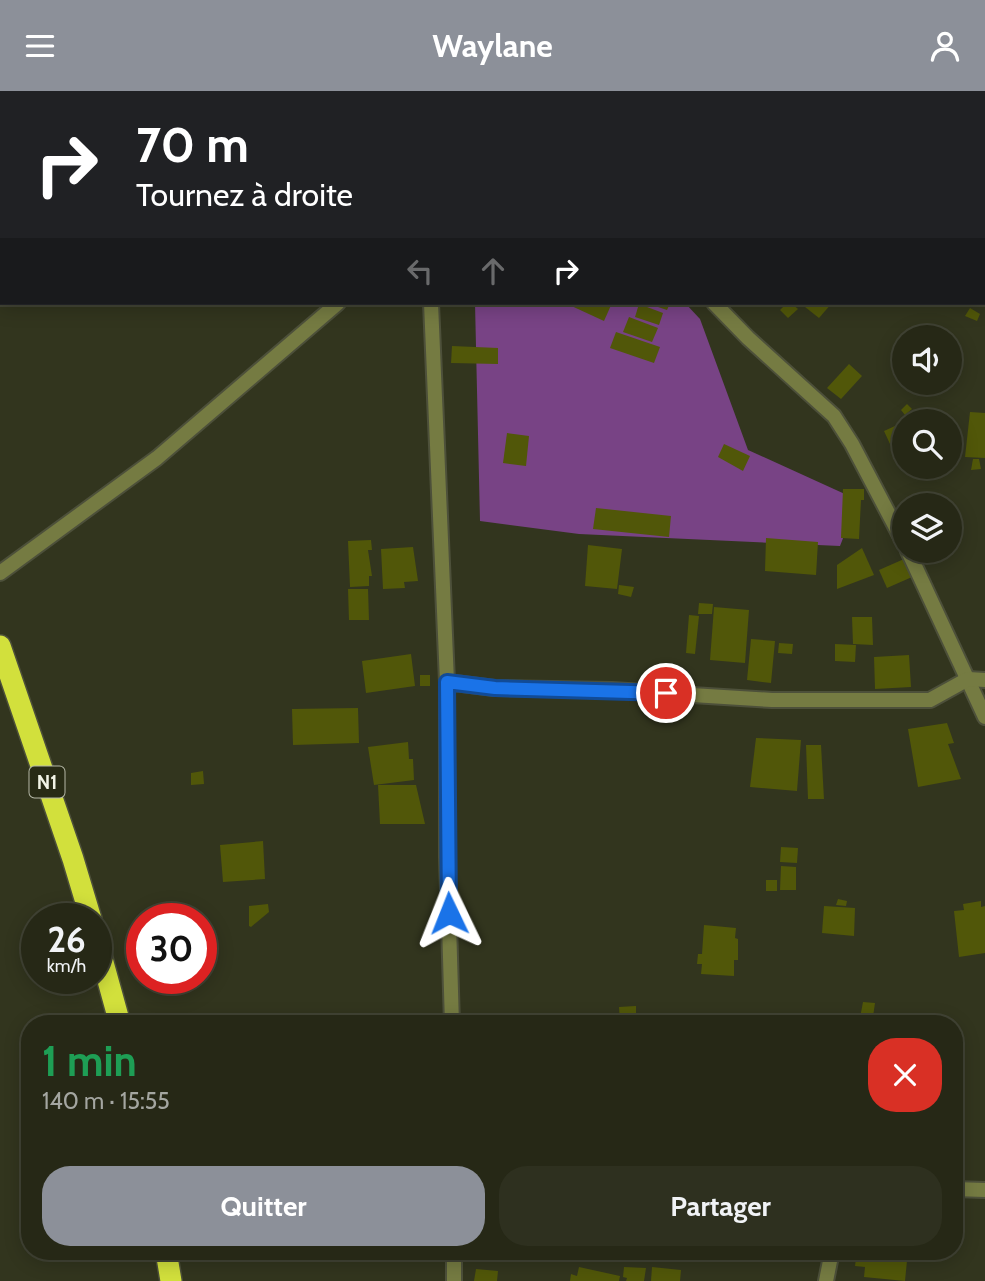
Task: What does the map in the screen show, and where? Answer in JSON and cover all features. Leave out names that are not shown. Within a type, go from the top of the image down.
[{"type":"highway","name":"N1","points":[[0,646],[86,903]]},
{"type":"highway","points":[[112,994],[118,1015]]},
{"type":"highway","points":[[168,1260],[172,1281]]},
{"type":"street","points":[[0,573],[157,458],[336,305]]},
{"type":"street","points":[[431,305],[447,682],[447,857],[452,1015]]},
{"type":"street","points":[[716,305],[834,416],[852,444],[892,520]]},
{"type":"street","points":[[914,563],[985,717]]},
{"type":"street","points":[[447,682],[495,688],[612,690],[772,699],[930,700],[968,679],[985,680]]},
{"type":"street","points":[[963,1189],[985,1190]]},
{"type":"street","points":[[454,1260],[454,1281]]},
{"type":"street","points":[[826,1281],[830,1260]]},
{"type":"shaded area","points":[[475,305],[687,305],[700,319],[748,450],[858,500],[840,546],[579,534],[480,521]]},
{"type":"building","points":[[569,305],[611,305],[604,321]]},
{"type":"building","points":[[639,305],[663,313],[659,325],[635,317]]},
{"type":"building","points":[[652,305],[669,305],[667,310]]},
{"type":"building","points":[[785,305],[793,305],[798,309],[788,318],[780,310]]},
{"type":"building","points":[[803,305],[830,305],[819,318]]},
{"type":"building","points":[[970,308],[980,314],[977,321],[965,316]]},
{"type":"building","points":[[629,317],[658,328],[652,342],[623,332]]},
{"type":"building","points":[[616,332],[660,347],[654,363],[610,348]]},
{"type":"building","points":[[452,346],[498,348],[498,364],[451,363]]},
{"type":"building","points":[[849,364],[862,376],[841,399],[827,388]]},
{"type":"building","points":[[970,412],[985,413],[985,458],[965,457]]},
{"type":"building","points":[[892,427],[892,448],[884,431]]},
{"type":"building","points":[[507,433],[529,436],[526,466],[503,463]]},
{"type":"building","points":[[724,444],[750,456],[743,471],[718,457]]},
{"type":"building","points":[[973,459],[979,459],[981,469],[971,470]]},
{"type":"building","points":[[843,489],[864,489],[859,539],[841,538]]},
{"type":"building","points":[[596,508],[671,516],[669,537],[593,529]]},
{"type":"building","points":[[766,538],[818,542],[816,575],[765,571]]},
{"type":"building","points":[[371,540],[372,550],[368,550],[372,576],[369,576],[369,586],[350,587],[348,541]]},
{"type":"building","points":[[588,545],[622,549],[617,589],[585,586]]},
{"type":"building","points":[[413,547],[418,581],[404,582],[405,588],[383,589],[381,549]]},
{"type":"building","points":[[862,548],[874,575],[837,589],[837,565]]},
{"type":"building","points":[[895,563],[906,563],[912,577],[887,588],[879,570]]},
{"type":"building","points":[[619,585],[634,587],[631,597],[618,594]]},
{"type":"building","points":[[348,589],[368,589],[369,620],[349,620]]},
{"type":"building","points":[[699,603],[713,604],[712,614],[698,614]]},
{"type":"building","points":[[714,607],[749,610],[745,663],[710,660]]},
{"type":"building","points":[[689,615],[699,616],[695,654],[686,653]]},
{"type":"building","points":[[852,617],[872,617],[873,645],[853,644]]},
{"type":"building","points":[[751,639],[775,641],[771,683],[747,680]]},
{"type":"building","points":[[779,643],[793,644],[792,654],[778,653]]},
{"type":"building","points":[[835,644],[856,645],[855,662],[835,661]]},
{"type":"building","points":[[411,654],[415,686],[366,693],[362,661]]},
{"type":"building","points":[[909,655],[911,687],[875,689],[874,657]]},
{"type":"building","points":[[420,675],[430,675],[430,686],[420,686]]},
{"type":"building","points":[[358,708],[359,743],[293,745],[292,709]]},
{"type":"building","points":[[947,723],[954,743],[948,744],[961,779],[918,787],[908,729]]},
{"type":"building","points":[[756,738],[801,740],[797,791],[750,787]]},
{"type":"building","points":[[408,742],[409,759],[413,759],[414,780],[374,785],[368,747]]},
{"type":"building","points":[[806,745],[821,745],[824,799],[808,799]]},
{"type":"building","points":[[203,771],[204,784],[191,785],[191,773]]},
{"type":"building","points":[[378,785],[416,785],[425,824],[380,824]]},
{"type":"building","points":[[263,841],[265,879],[223,882],[220,845]]},
{"type":"building","points":[[781,847],[798,848],[797,863],[780,862]]},
{"type":"building","points":[[781,866],[796,867],[796,890],[780,890]]},
{"type":"building","points":[[766,880],[777,880],[777,891],[766,891]]},
{"type":"building","points":[[838,899],[847,901],[846,906],[836,905]]},
{"type":"building","points":[[981,901],[981,907],[985,906],[985,953],[959,957],[954,911],[964,910],[963,904]]},
{"type":"building","points":[[268,904],[269,912],[249,926],[249,906]]},
{"type":"building","points":[[824,906],[855,908],[854,936],[822,933]]},
{"type":"building","points":[[704,925],[736,928],[738,960],[734,960],[734,976],[701,974],[702,964],[697,964],[698,954],[702,954]]},
{"type":"building","points":[[863,1002],[875,1003],[873,1015],[861,1015]]},
{"type":"building","points":[[636,1006],[636,1015],[619,1015],[619,1007]]},
{"type":"building","points":[[856,1260],[907,1260],[905,1281],[864,1277],[865,1267],[855,1266]]},
{"type":"building","points":[[579,1267],[620,1276],[619,1281],[570,1281],[571,1274],[577,1276]]},
{"type":"building","points":[[624,1267],[646,1268],[644,1281],[626,1281],[627,1278],[623,1277]]},
{"type":"building","points":[[652,1267],[681,1270],[680,1281],[651,1281]]},
{"type":"building","points":[[476,1269],[498,1271],[497,1281],[474,1281]]},
{"type":"route","points":[[449,913],[447,682],[495,688],[666,693]]}]
